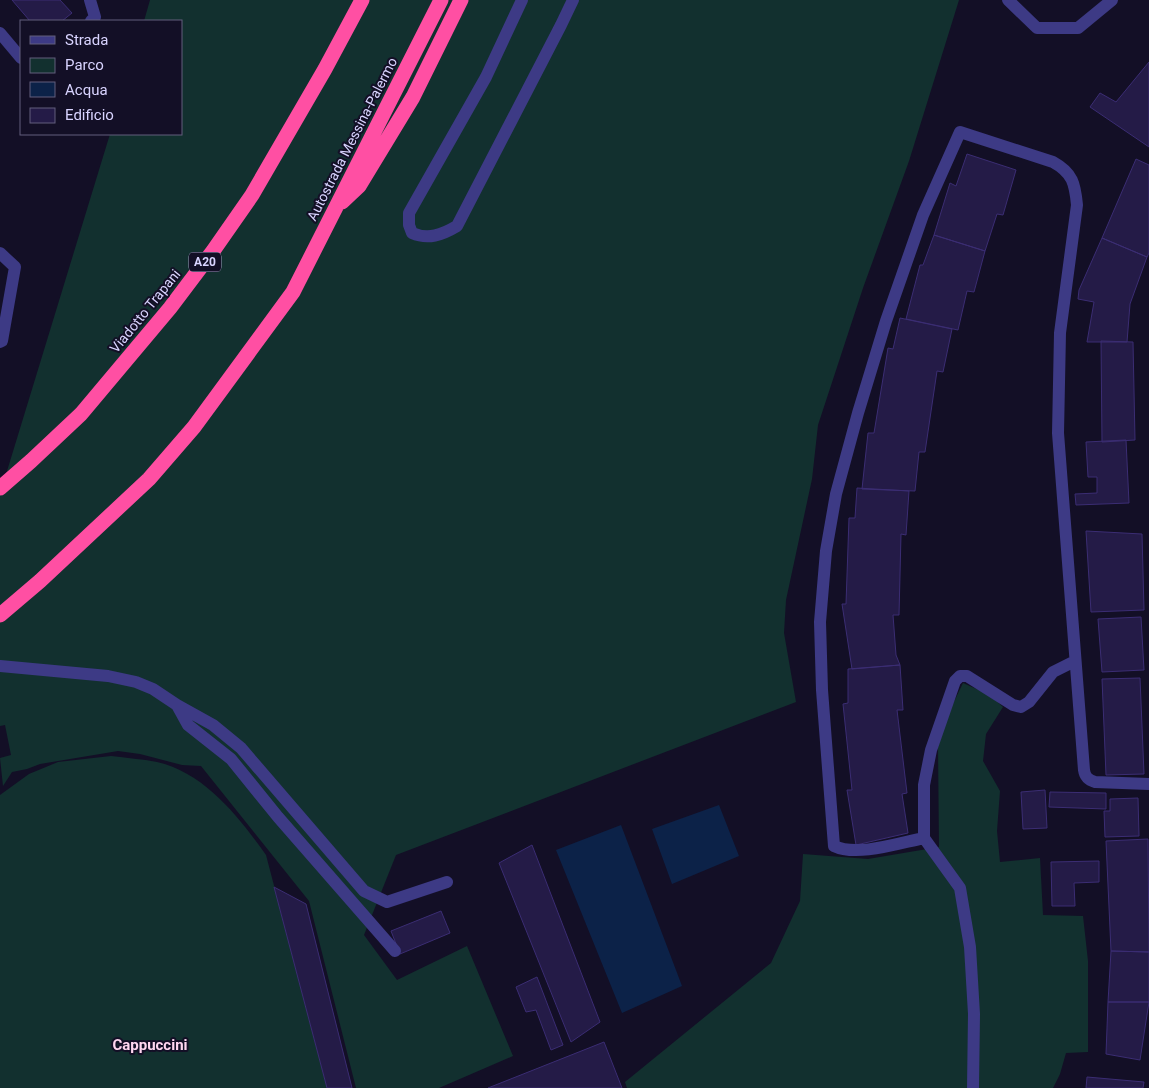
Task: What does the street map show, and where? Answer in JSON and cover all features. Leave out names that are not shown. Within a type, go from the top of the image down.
[{"type":"highway","name":"Viadotto Trapani","points":[[0,488],[81,414],[158,323],[213,251],[252,195],[325,69],[362,0]]},
{"type":"highway","name":"Autostrada Messina-Palermo","points":[[0,615],[40,581],[150,479],[194,427],[293,292],[442,0]]},
{"type":"highway","points":[[334,210],[359,186],[413,97],[461,0]]},
{"type":"lane","points":[[90,0],[95,17],[92,20]]},
{"type":"lane","points":[[522,0],[486,77],[409,213],[409,225],[412,233],[421,237],[437,236],[457,226],[573,0]]},
{"type":"lane","points":[[1008,0],[1037,28],[1078,28],[1112,0]]},
{"type":"lane","points":[[0,33],[20,57]]},
{"type":"lane","points":[[924,838],[855,852],[834,846],[822,690],[820,622],[826,551],[835,504],[858,413],[886,320],[923,216],[960,132],[1053,162],[1070,175],[1076,187],[1076,205],[1060,333],[1058,433],[1085,776],[1090,781],[1095,782],[1149,784]]},
{"type":"lane","points":[[0,253],[14,267],[2,341],[0,342]]},
{"type":"lane","points":[[973,1088],[974,1014],[970,947],[960,888],[924,838],[924,785],[931,750],[955,681],[960,676],[967,676],[1013,705],[1021,707],[1029,702],[1053,672],[1075,661]]},
{"type":"lane","points":[[0,666],[85,673],[136,682],[154,689],[177,705],[213,725],[241,748],[364,890],[387,902],[447,882]]},
{"type":"lane","points":[[177,705],[188,725],[231,759],[278,817],[395,951]]},
{"type":"green space","points":[[150,0],[959,0],[909,161],[863,288],[818,425],[812,479],[786,600],[784,633],[796,702],[396,855],[364,935],[397,980],[467,946],[513,1056],[439,1088],[356,1088],[309,901],[201,766],[182,765],[140,754],[118,751],[40,764],[12,772],[3,786],[0,758],[11,755],[5,725],[0,726],[0,494],[110,135],[182,135],[182,20],[144,20]]},
{"type":"green space","points":[[963,683],[990,695],[1003,707],[986,734],[983,761],[1000,791],[997,831],[1000,862],[1040,858],[1043,915],[1083,916],[1088,961],[1088,1052],[1066,1053],[1060,1074],[1053,1088],[627,1088],[625,1082],[771,963],[800,901],[803,854],[868,859],[939,847],[938,747],[949,712]]},
{"type":"green space","name":"Cappuccini","points":[[111,756],[157,762],[190,776],[219,798],[266,855],[327,1088],[0,1088],[0,795],[29,774],[58,762]]},
{"type":"water","points":[[719,805],[739,856],[672,884],[652,829]]},
{"type":"water","points":[[621,825],[682,986],[622,1013],[556,850]]},
{"type":"building","points":[[12,0],[60,0],[72,13],[63,20],[29,20]]},
{"type":"building","points":[[1149,62],[1149,147],[1090,107],[1100,93],[1116,102]]},
{"type":"building","points":[[967,154],[1016,170],[1003,215],[997,214],[985,251],[934,235],[950,183],[956,186]]},
{"type":"building","points":[[1136,159],[1149,165],[1149,253],[1147,257],[1102,238]]},
{"type":"building","points":[[934,235],[985,251],[974,292],[967,291],[958,330],[906,319],[920,265],[923,265]]},
{"type":"building","points":[[1102,238],[1147,257],[1130,304],[1127,342],[1087,342],[1094,302],[1078,299],[1079,290]]},
{"type":"building","points":[[900,318],[952,329],[943,372],[937,371],[925,452],[919,452],[915,491],[862,489],[868,433],[874,433],[888,348],[893,349]]},
{"type":"building","points":[[1101,341],[1133,342],[1135,440],[1102,442]]},
{"type":"building","points":[[1126,440],[1129,503],[1076,505],[1075,494],[1097,493],[1097,477],[1088,477],[1086,442]]},
{"type":"building","points":[[857,488],[909,491],[906,535],[901,534],[899,615],[893,615],[896,655],[900,665],[852,669],[842,604],[846,604],[849,518],[855,518]]},
{"type":"building","points":[[1086,531],[1142,534],[1144,610],[1091,612]]},
{"type":"building","points":[[1141,617],[1144,670],[1102,672],[1098,619]]},
{"type":"building","points":[[900,665],[903,710],[897,710],[907,793],[902,794],[908,833],[856,845],[847,790],[852,790],[843,704],[848,703],[848,669]]},
{"type":"building","points":[[1140,678],[1144,774],[1106,775],[1102,679]]},
{"type":"building","points":[[1045,790],[1047,828],[1023,829],[1021,792]]},
{"type":"building","points":[[1050,792],[1106,793],[1106,809],[1049,807]]},
{"type":"building","points":[[1138,798],[1139,836],[1105,837],[1104,811],[1110,811],[1110,799]]},
{"type":"building","points":[[1148,839],[1149,952],[1111,951],[1106,841]]},
{"type":"building","points":[[532,845],[600,1022],[571,1042],[499,863]]},
{"type":"building","points":[[1099,861],[1099,882],[1074,883],[1075,906],[1052,906],[1051,862]]},
{"type":"building","points":[[274,887],[306,904],[352,1088],[327,1088]]},
{"type":"building","points":[[441,911],[450,933],[400,954],[391,931]]},
{"type":"building","points":[[1111,951],[1149,952],[1149,1002],[1108,1002]]},
{"type":"building","points":[[537,977],[563,1045],[551,1050],[536,1010],[526,1012],[516,987]]},
{"type":"building","points":[[1108,1002],[1149,1002],[1140,1060],[1106,1054]]},
{"type":"building","points":[[604,1042],[622,1088],[488,1088]]},
{"type":"building","points":[[1087,1077],[1144,1082],[1143,1088],[1086,1088]]},
{"type":"district","name":"Cappuccini","points":[[150,1045]]}]
